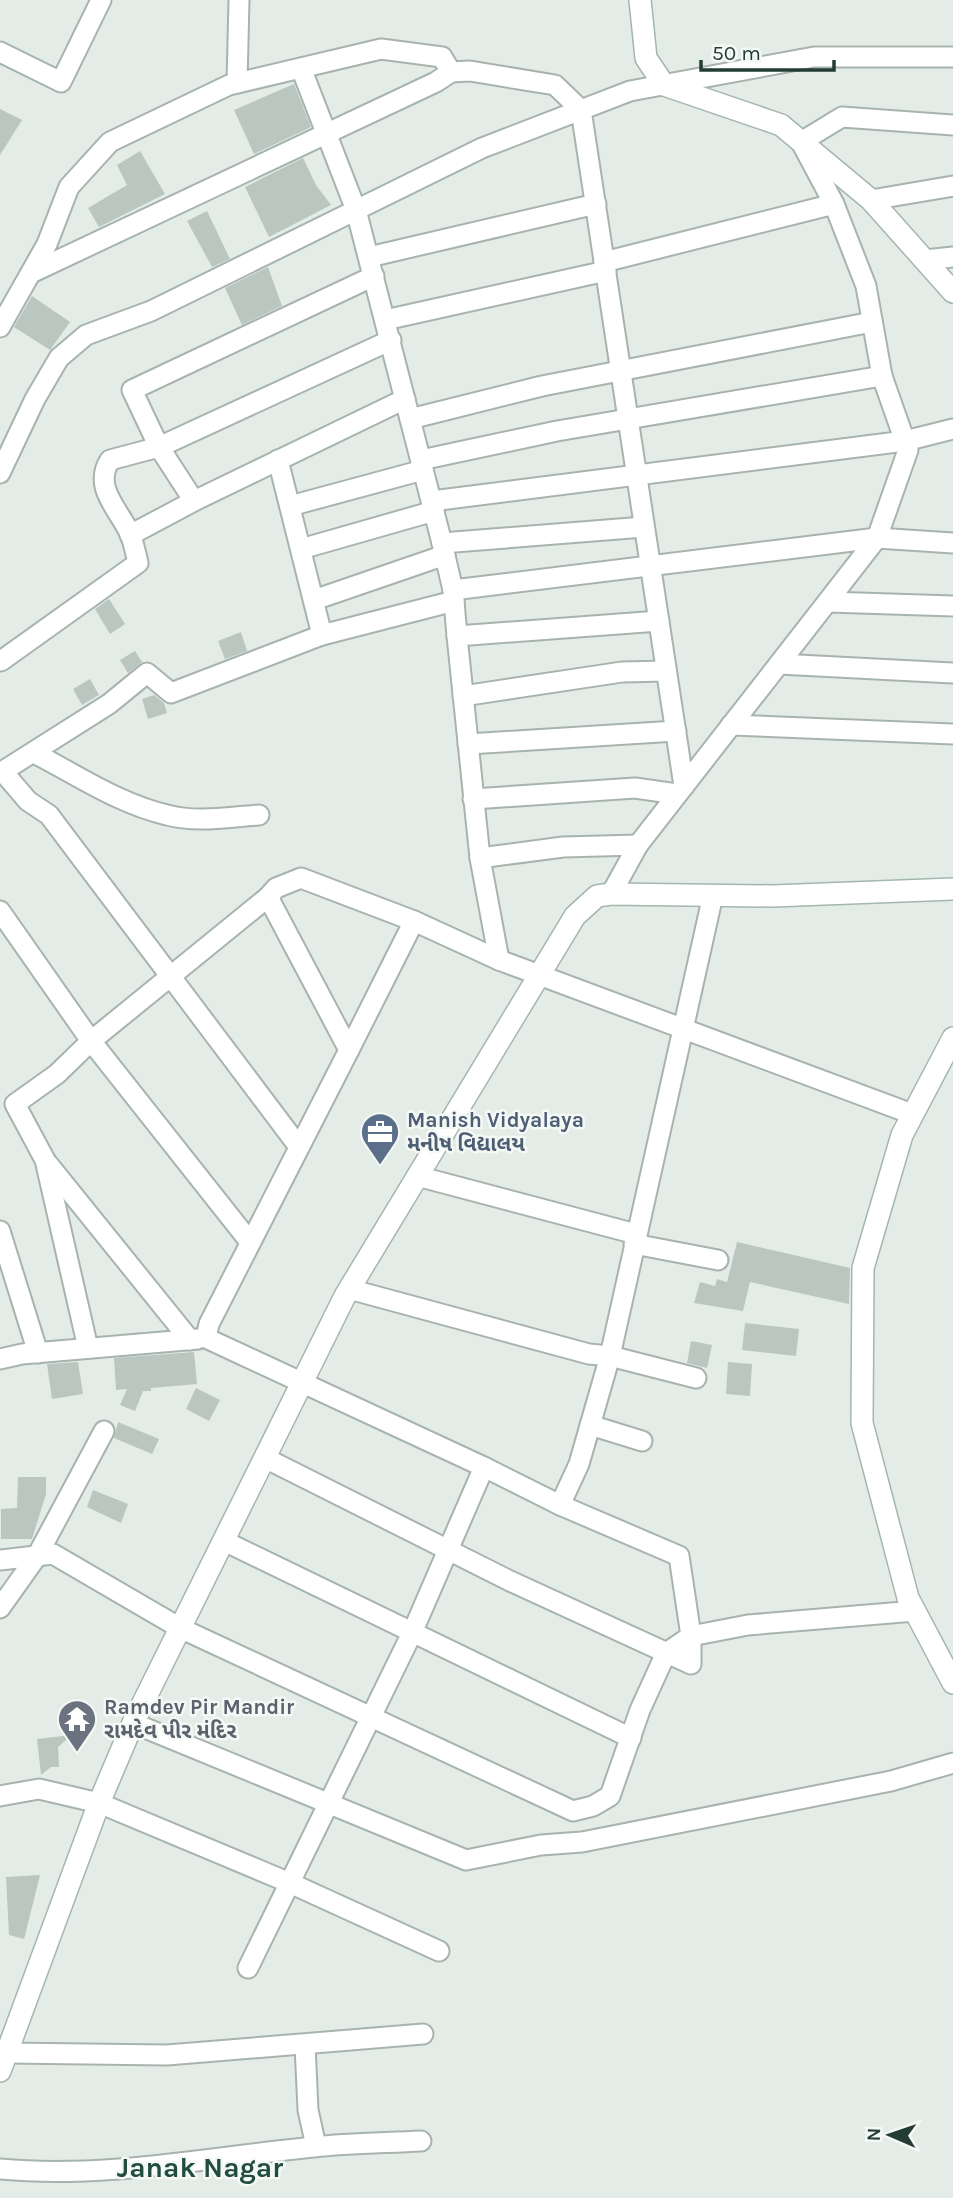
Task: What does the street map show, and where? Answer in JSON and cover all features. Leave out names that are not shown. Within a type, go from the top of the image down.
[{"type":"main road","points":[[640,0],[646,58],[664,85],[781,125],[871,200],[953,292]]},
{"type":"main road","points":[[3,2062],[99,1803],[133,1723],[301,1384],[349,1289],[537,974],[586,904],[597,896],[611,894],[713,895],[953,889]]},
{"type":"main road","points":[[953,1038],[902,1135],[863,1268],[862,1423],[908,1598],[953,1683]]},
{"type":"street","points":[[0,52],[61,82],[101,0]]},
{"type":"street","points":[[237,83],[239,0]]},
{"type":"street","points":[[0,327],[47,244],[69,187],[110,142],[237,83],[381,49],[442,57],[451,72]]},
{"type":"street","points":[[0,473],[59,358],[86,335],[150,311],[482,148],[631,91],[814,57],[953,57]]},
{"type":"street","points":[[301,68],[356,209],[444,549],[454,596],[480,858],[499,960]]},
{"type":"street","points":[[31,273],[436,82],[451,72],[470,71],[555,85],[581,110],[676,732],[680,790]]},
{"type":"street","points":[[611,894],[638,845],[877,538],[908,450],[882,376],[866,286],[834,204],[801,142],[842,117],[953,125]]},
{"type":"street","points":[[871,200],[953,186]]},
{"type":"street","points":[[369,257],[596,204]]},
{"type":"street","points":[[385,320],[605,266],[834,204]]},
{"type":"street","points":[[925,260],[953,257]]},
{"type":"street","points":[[194,501],[159,447],[132,390],[374,276]]},
{"type":"street","points":[[410,419],[542,386],[872,322]]},
{"type":"street","points":[[1,662],[138,564],[130,535],[104,489],[103,470],[110,460],[159,447],[391,340]]},
{"type":"street","points":[[290,506],[422,465],[628,419],[882,376]]},
{"type":"street","points":[[130,535],[194,501],[405,399]]},
{"type":"street","points":[[301,550],[433,506],[637,474],[905,441],[953,429]]},
{"type":"street","points":[[278,460],[323,635]]},
{"type":"street","points":[[314,600],[444,549],[645,527]]},
{"type":"street","points":[[299,1147],[49,815],[28,801],[2,773],[109,704],[147,673],[171,692],[323,635],[454,596],[877,538],[953,543]]},
{"type":"street","points":[[828,602],[953,606]]},
{"type":"street","points":[[457,636],[659,621]]},
{"type":"street","points":[[779,664],[953,673]]},
{"type":"street","points":[[463,696],[622,672],[666,671]]},
{"type":"street","points":[[731,725],[953,734]]},
{"type":"street","points":[[468,744],[676,732]]},
{"type":"street","points":[[34,753],[117,797],[168,816],[219,820],[259,815]]},
{"type":"street","points":[[473,799],[635,788],[680,790]]},
{"type":"street","points":[[480,858],[563,847],[638,845]]},
{"type":"street","points":[[265,1458],[449,1550],[691,1664],[691,1636],[679,1556],[560,1505],[484,1467],[198,1339],[45,1160],[15,1104],[57,1074],[92,1041],[276,888],[301,878],[414,920],[499,960],[912,1114]]},
{"type":"street","points":[[560,1505],[579,1464],[610,1356],[681,1028],[713,895]]},
{"type":"street","points":[[268,897],[349,1050]]},
{"type":"street","points":[[0,911],[92,1041],[250,1242]]},
{"type":"street","points":[[0,1359],[38,1353],[198,1339],[209,1324],[414,920]]},
{"type":"street","points":[[45,1160],[88,1348]]},
{"type":"street","points":[[417,1175],[635,1239],[718,1260]]},
{"type":"street","points":[[0,1231],[5,1258],[38,1353]]},
{"type":"street","points":[[349,1289],[589,1354],[610,1356],[696,1378]]},
{"type":"street","points":[[590,1425],[642,1441]]},
{"type":"street","points":[[0,1608],[37,1556],[104,1432]]},
{"type":"street","points":[[248,1968],[412,1633],[484,1467]]},
{"type":"street","points":[[223,1541],[631,1738]]},
{"type":"street","points":[[0,1560],[54,1554],[180,1628],[573,1811],[593,1806],[610,1796],[640,1710],[667,1653]]},
{"type":"street","points":[[691,1636],[748,1625],[915,1611]]},
{"type":"street","points":[[133,1723],[466,1860],[649,1829],[891,1781],[953,1763]]},
{"type":"street","points":[[0,1796],[39,1789],[99,1803],[290,1882],[439,1951]]},
{"type":"street","points":[[3,2062],[167,2055],[423,2034]]},
{"type":"street","points":[[305,2045],[308,2110],[316,2147]]},
{"type":"street","points":[[0,2169],[33,2172],[187,2162],[316,2147],[421,2141]]},
{"type":"building","points":[[294,84],[311,127],[254,154],[234,110]]},
{"type":"building","points":[[0,109],[22,120],[0,155]]},
{"type":"building","points":[[140,151],[165,194],[99,227],[88,208],[127,185],[117,165]]},
{"type":"building","points":[[303,158],[316,185],[331,205],[269,237],[245,187]]},
{"type":"building","points":[[207,211],[230,259],[212,267],[187,221]]},
{"type":"building","points":[[268,267],[282,306],[242,325],[225,288]]},
{"type":"building","points":[[32,296],[70,322],[50,350],[14,327]]},
{"type":"building","points":[[109,599],[125,624],[110,634],[95,609]]},
{"type":"building","points":[[241,632],[247,651],[225,659],[218,641]]},
{"type":"building","points":[[135,651],[142,662],[128,673],[120,660]]},
{"type":"building","points":[[90,679],[99,695],[82,705],[73,689]]},
{"type":"building","points":[[154,695],[164,703],[167,713],[148,719],[142,699]]},
{"type":"building","points":[[737,1242],[850,1268],[849,1304],[750,1282],[743,1311],[694,1303],[700,1282],[715,1286],[717,1279],[727,1282]]},
{"type":"building","points":[[745,1323],[799,1329],[796,1356],[742,1350]]},
{"type":"building","points":[[691,1341],[712,1345],[707,1368],[687,1363]]},
{"type":"building","points":[[194,1352],[197,1384],[143,1391],[135,1411],[120,1405],[127,1389],[116,1390],[114,1358]]},
{"type":"building","points":[[78,1362],[83,1394],[52,1399],[47,1364]]},
{"type":"building","points":[[728,1362],[752,1364],[750,1396],[726,1394]]},
{"type":"building","points":[[196,1388],[220,1400],[209,1421],[186,1409]]},
{"type":"building","points":[[118,1422],[159,1439],[152,1454],[114,1438]]},
{"type":"building","points":[[18,1477],[46,1477],[46,1494],[32,1539],[1,1539],[1,1509],[17,1508]]},
{"type":"building","points":[[93,1490],[128,1504],[121,1523],[87,1507]]},
{"type":"building","points":[[72,1735],[58,1747],[59,1767],[51,1767],[41,1775],[37,1739]]},
{"type":"building","points":[[40,1875],[24,1939],[9,1935],[6,1877]]},
{"type":"place","name":"Manish Vidyalaya મનીષ વિદ્યાલય","points":[[380,1166]]},
{"type":"place","name":"Ramdev Pir Mandir રામદેવ પીર મંદિર","points":[[77,1753]]},
{"type":"district","name":"Janak Nagar","points":[[200,2167]]}]
